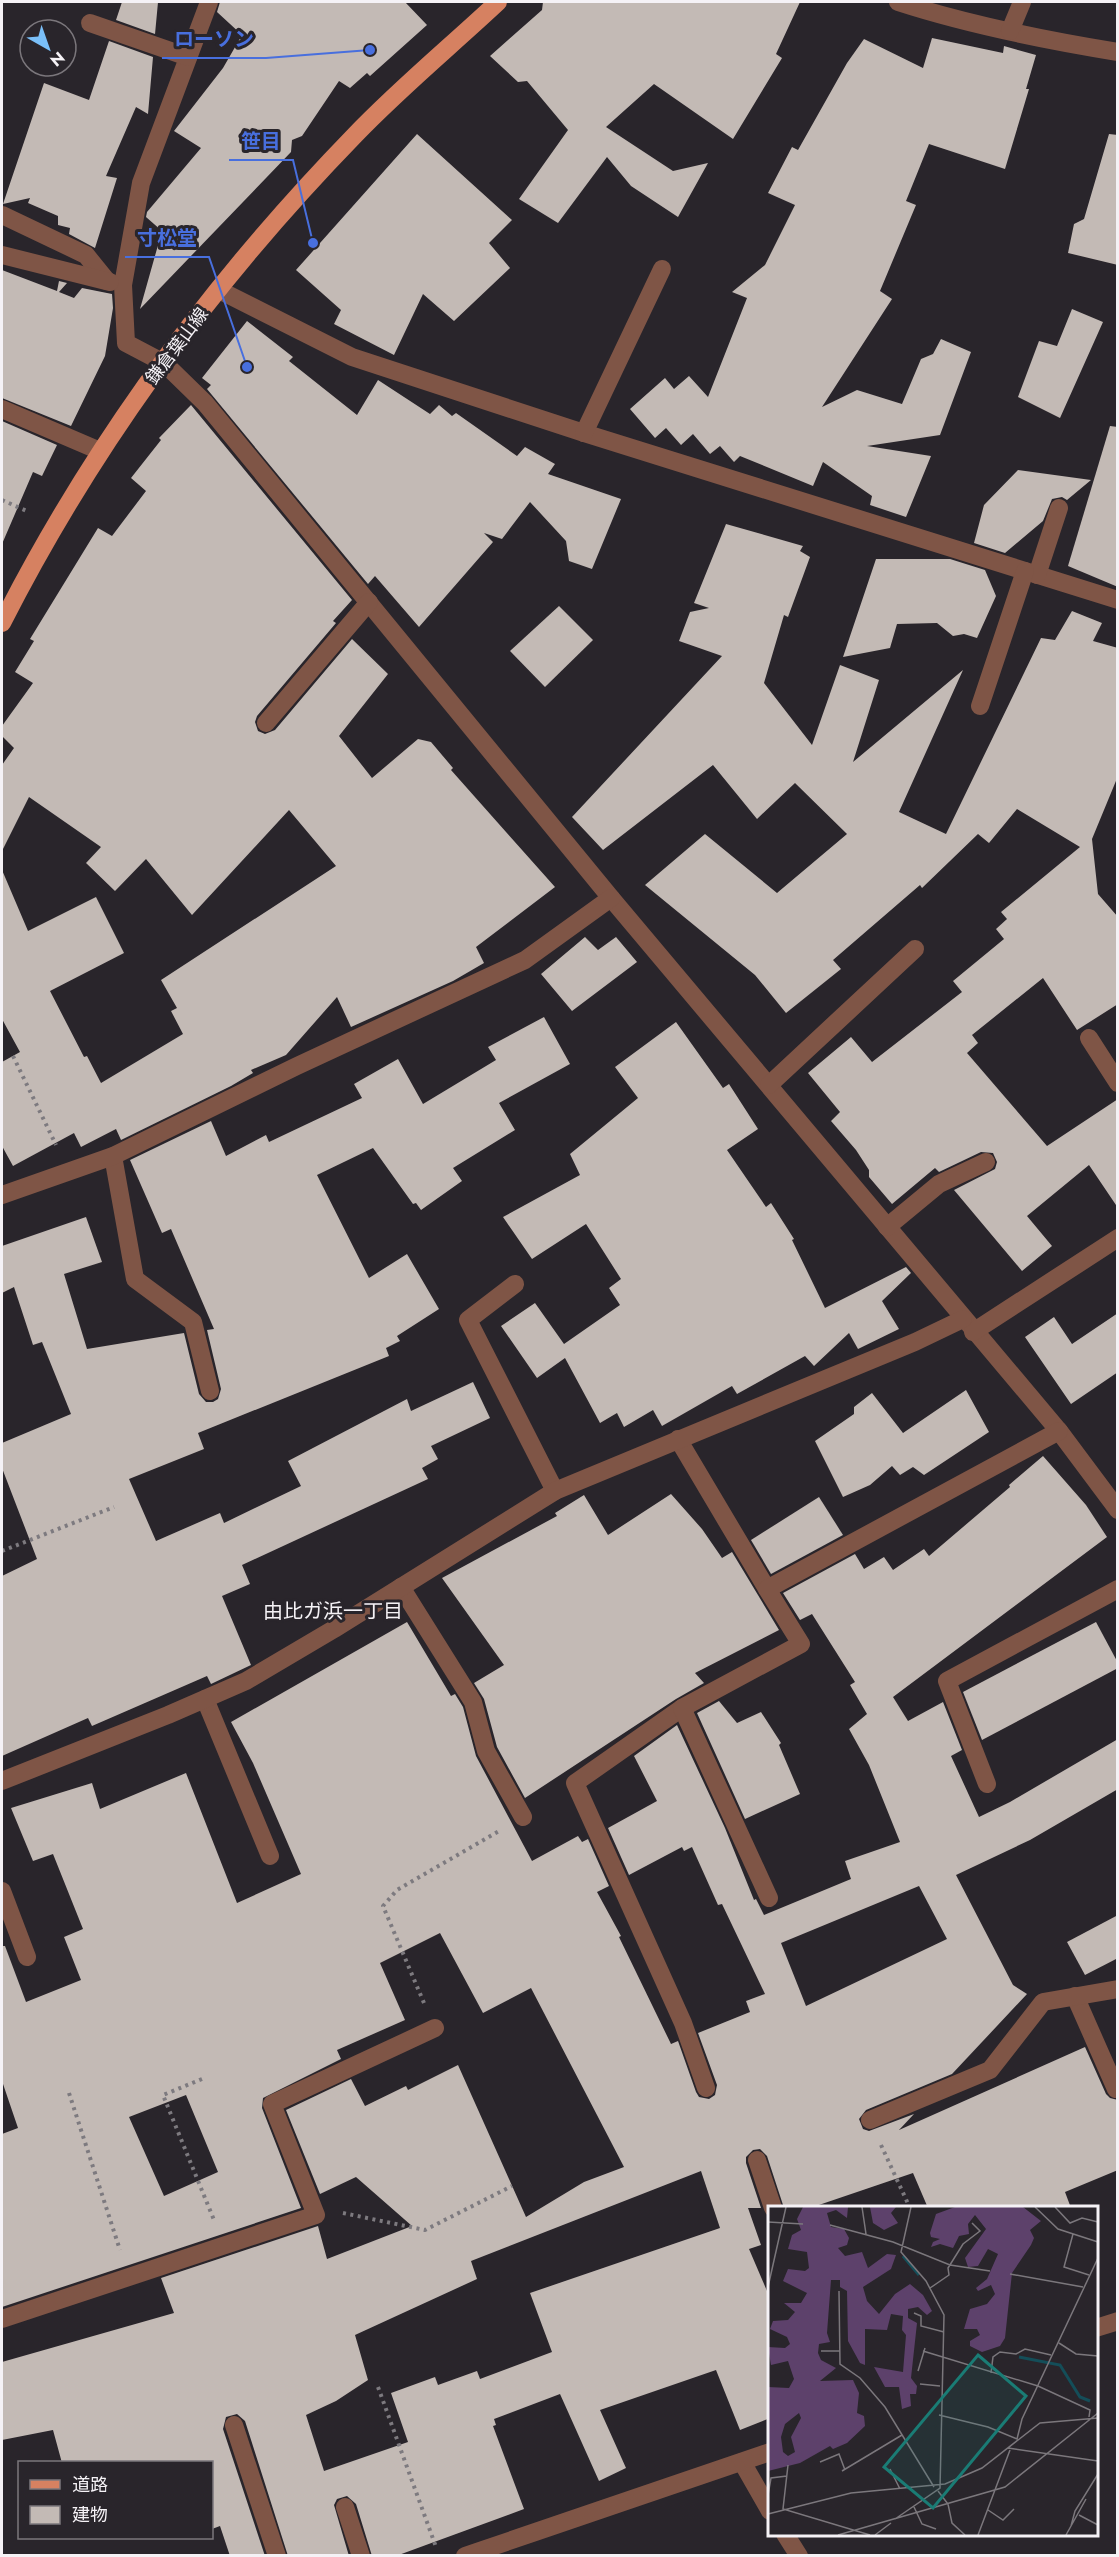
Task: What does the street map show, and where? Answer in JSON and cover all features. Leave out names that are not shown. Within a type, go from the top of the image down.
[{"type":"main road","name":"鎌倉葉山線","points":[[2,623],[55,523],[100,451],[219,290],[285,210],[356,133],[498,2]]},
{"type":"street","points":[[209,2],[141,183],[115,283],[126,343],[164,363],[205,403],[611,898],[1059,1431],[1118,1510]]},
{"type":"street","points":[[898,2],[939,15],[1118,52]]},
{"type":"street","points":[[1010,31],[1022,2]]},
{"type":"street","points":[[90,23],[188,57]]},
{"type":"street","points":[[2,215],[86,255],[115,283]]},
{"type":"street","points":[[2,255],[115,283]]},
{"type":"street","points":[[584,433],[662,269]]},
{"type":"street","points":[[219,290],[352,357],[584,433],[1118,600]]},
{"type":"street","points":[[2,409],[100,451]]},
{"type":"street","points":[[980,706],[1031,573],[1059,508]]},
{"type":"street","points":[[266,723],[369,602]]},
{"type":"street","points":[[2,1195],[113,1156],[297,1066],[525,960],[611,898]]},
{"type":"street","points":[[768,1085],[915,949]]},
{"type":"street","points":[[1089,1038],[1118,1083]]},
{"type":"street","points":[[113,1156],[135,1279],[193,1322],[210,1391]]},
{"type":"street","points":[[887,1227],[939,1184],[986,1162]]},
{"type":"street","points":[[2,1781],[246,1681],[555,1491],[915,1342],[968,1325],[1118,1238]]},
{"type":"street","points":[[515,1284],[468,1320],[555,1491]]},
{"type":"street","points":[[767,1589],[1059,1431]]},
{"type":"street","points":[[678,1439],[801,1644],[681,1708],[575,1783],[683,2023],[706,2088]]},
{"type":"street","points":[[401,1587],[473,1702],[486,1751],[523,1817]]},
{"type":"street","points":[[987,1784],[947,1681],[1118,1588]]},
{"type":"street","points":[[205,1699],[270,1856]]},
{"type":"street","points":[[681,1708],[769,1899]]},
{"type":"street","points":[[2,1891],[27,1957]]},
{"type":"street","points":[[870,2120],[990,2070],[1043,2002],[1118,1989]]},
{"type":"street","points":[[1076,1996],[1116,2089]]},
{"type":"street","points":[[2,2319],[316,2215],[272,2104],[435,2028]]},
{"type":"street","points":[[757,2160],[772,2206]]},
{"type":"street","points":[[1098,2327],[1118,2321]]},
{"type":"street","points":[[234,2425],[277,2556]]},
{"type":"street","points":[[465,2556],[768,2453]]},
{"type":"street","points":[[742,2462],[768,2508]]},
{"type":"street","points":[[345,2506],[361,2556]]},
{"type":"street","points":[[786,2536],[799,2556]]},
{"type":"path","points":[[13,1056],[69,1172]]},
{"type":"path","points":[[2,1551],[114,1507]]},
{"type":"path","points":[[435,2028],[383,1906],[397,1890],[523,1817]]},
{"type":"path","points":[[202,2079],[163,2095],[224,2246]]},
{"type":"path","points":[[69,2093],[129,2277]]},
{"type":"path","points":[[870,2120],[909,2206]]},
{"type":"path","points":[[316,2215],[345,2213],[425,2230],[513,2186]]},
{"type":"path","points":[[378,2387],[439,2556]]},
{"type":"building","points":[[122,2],[158,2],[155,34],[116,20]]},
{"type":"building","points":[[220,2],[405,2],[427,25],[370,76],[367,73],[350,88],[339,81],[302,136],[292,140],[291,152],[140,309],[162,231],[146,217],[147,212],[201,148],[174,131],[223,68],[242,35],[217,12]]},
{"type":"building","points":[[543,2],[800,2],[776,54],[782,58],[733,139],[654,84],[606,127],[673,171],[708,163],[678,217],[631,186],[607,157],[558,223],[519,199],[568,130],[527,81],[518,82],[490,56],[542,10]]},
{"type":"building","points":[[932,38],[1003,53],[1004,46],[1036,55],[1026,89],[1029,89],[1005,169],[929,144],[906,201],[916,205],[880,291],[892,299],[822,407],[857,390],[902,404],[921,359],[933,354],[941,339],[971,352],[940,435],[867,446],[931,456],[906,517],[870,505],[872,496],[823,462],[813,486],[740,456],[734,462],[720,446],[710,454],[693,434],[681,445],[666,428],[655,438],[630,409],[665,378],[674,389],[689,376],[708,397],[747,298],[732,292],[765,265],[795,205],[768,193],[792,147],[798,150],[847,63],[864,39],[923,68]]},
{"type":"building","points":[[109,41],[153,57],[148,114],[136,107],[106,176],[117,178],[95,248],[69,234],[70,228],[58,225],[58,216],[28,203],[30,198],[3,204],[44,83],[89,100]]},
{"type":"building","points":[[417,134],[512,220],[489,243],[510,268],[454,321],[423,294],[394,355],[334,324],[341,310],[296,270]]},
{"type":"building","points":[[1109,134],[1118,135],[1118,265],[1068,253],[1074,224],[1084,219]]},
{"type":"building","points":[[2,270],[57,291],[59,281],[67,283],[59,292],[74,298],[82,288],[112,294],[113,308],[105,356],[71,426],[2,398]]},
{"type":"building","points":[[1072,309],[1103,322],[1060,418],[1018,397],[1039,341],[1057,346]]},
{"type":"building","points":[[247,321],[293,357],[289,361],[357,415],[378,380],[430,414],[439,405],[452,416],[456,413],[517,456],[525,447],[555,464],[548,474],[621,499],[592,569],[569,561],[566,541],[530,502],[502,539],[484,533],[493,542],[419,627],[375,576],[368,584],[207,389],[211,385],[202,378]]},
{"type":"building","points":[[191,405],[352,600],[333,621],[336,623],[257,716],[255,722],[258,731],[265,734],[275,730],[352,639],[388,674],[339,736],[372,778],[418,739],[431,742],[453,768],[451,770],[555,887],[476,947],[484,963],[453,981],[351,1027],[337,997],[286,1055],[251,1070],[253,1073],[231,1086],[121,1140],[116,1129],[81,1147],[74,1133],[13,1166],[2,1146],[2,1062],[20,1052],[2,1019],[2,870],[28,931],[96,897],[124,953],[50,991],[84,1057],[87,1056],[101,1083],[183,1034],[171,1011],[177,1008],[161,980],[336,866],[289,810],[192,915],[146,859],[115,891],[86,863],[101,847],[29,797],[2,851],[2,765],[14,748],[2,736],[2,726],[33,683],[15,672],[34,641],[30,639],[98,528],[112,536],[146,491],[131,478],[161,440],[159,438]]},
{"type":"building","points":[[2,421],[57,445],[42,476],[33,472],[2,544]]},
{"type":"building","points":[[1110,426],[1118,427],[1118,587],[1068,566]]},
{"type":"building","points":[[1018,470],[1091,480],[1067,500],[1062,497],[1052,499],[1043,521],[1005,553],[974,543],[984,505]]},
{"type":"building","points":[[726,524],[803,546],[800,551],[810,557],[788,617],[784,615],[764,683],[812,745],[840,665],[879,680],[853,762],[963,670],[899,812],[946,834],[1041,638],[1055,640],[1072,611],[1102,623],[1093,641],[1118,648],[1118,776],[1092,839],[1098,894],[1118,917],[1118,1004],[1077,1030],[1043,978],[972,1035],[978,1043],[967,1053],[1047,1146],[1118,1099],[1118,1208],[1089,1165],[1027,1216],[1052,1246],[1022,1271],[954,1190],[995,1169],[997,1162],[993,1153],[981,1152],[939,1172],[935,1168],[892,1204],[869,1177],[869,1170],[856,1150],[831,1121],[840,1112],[808,1073],[851,1037],[872,1062],[962,992],[953,981],[1004,939],[996,929],[1007,919],[1001,912],[1080,847],[1017,809],[989,843],[978,834],[922,888],[920,885],[833,960],[841,969],[786,1013],[755,975],[645,885],[705,834],[777,893],[847,834],[795,783],[757,819],[713,765],[603,850],[572,817],[722,656],[679,641],[690,612],[709,608],[694,603]]},
{"type":"building","points":[[876,559],[950,559],[985,570],[996,596],[977,638],[964,634],[953,636],[937,623],[897,624],[890,648],[843,657]]},
{"type":"building","points":[[559,606],[593,640],[545,687],[510,651]]},
{"type":"building","points":[[585,937],[598,950],[616,937],[637,962],[572,1011],[541,974]]},
{"type":"building","points":[[544,1017],[570,1064],[499,1103],[515,1130],[453,1168],[462,1181],[421,1210],[416,1203],[413,1204],[373,1148],[317,1175],[369,1278],[407,1254],[439,1309],[397,1336],[400,1341],[386,1348],[389,1356],[198,1433],[204,1449],[129,1479],[156,1541],[220,1513],[224,1523],[301,1486],[288,1461],[407,1399],[411,1411],[473,1382],[490,1418],[431,1446],[438,1459],[422,1468],[428,1479],[242,1565],[250,1584],[222,1596],[251,1665],[211,1684],[207,1676],[92,1726],[88,1718],[2,1756],[2,1576],[37,1559],[2,1468],[2,1443],[71,1414],[42,1342],[33,1345],[14,1287],[2,1293],[2,1246],[86,1217],[102,1262],[64,1274],[87,1349],[184,1333],[199,1394],[206,1402],[213,1402],[218,1399],[221,1389],[207,1330],[214,1329],[171,1229],[162,1233],[130,1160],[211,1121],[226,1156],[266,1135],[269,1142],[362,1098],[354,1084],[398,1059],[423,1104],[496,1060],[488,1047]]},
{"type":"building","points":[[676,1022],[723,1088],[729,1084],[758,1129],[727,1150],[766,1207],[771,1203],[794,1239],[792,1240],[825,1308],[906,1267],[911,1273],[882,1301],[899,1329],[858,1349],[849,1333],[814,1366],[805,1356],[737,1394],[732,1386],[662,1426],[653,1410],[624,1427],[617,1413],[600,1423],[565,1358],[537,1378],[501,1326],[535,1303],[564,1344],[620,1305],[609,1288],[621,1279],[586,1224],[532,1259],[503,1217],[580,1175],[570,1154],[638,1098],[615,1067]]},
{"type":"building","points":[[1118,1313],[1118,1372],[1071,1404],[1025,1337],[1054,1317],[1072,1344]]},
{"type":"building","points":[[966,1390],[989,1432],[924,1475],[913,1467],[900,1475],[892,1466],[870,1485],[843,1497],[815,1441],[854,1414],[854,1407],[872,1393],[903,1433]]},
{"type":"building","points":[[1043,1456],[1086,1505],[1107,1537],[893,1697],[908,1721],[943,1702],[962,1750],[951,1756],[979,1817],[1010,1802],[1118,1739],[1118,1789],[1030,1840],[956,1875],[1013,1985],[1027,1994],[952,2074],[866,2110],[859,2119],[863,2129],[869,2131],[914,2114],[899,2130],[1085,2047],[1106,2094],[1118,2100],[1118,2170],[1065,2192],[1070,2206],[927,2206],[913,2173],[816,2206],[783,2206],[767,2156],[760,2149],[753,2150],[746,2157],[746,2163],[761,2208],[748,2208],[761,2245],[749,2249],[768,2293],[768,2419],[740,2430],[716,2370],[600,2410],[626,2468],[599,2481],[560,2394],[494,2419],[496,2425],[493,2426],[524,2509],[396,2556],[372,2556],[356,2504],[347,2496],[337,2499],[334,2505],[349,2556],[288,2556],[245,2421],[237,2414],[226,2417],[223,2429],[265,2556],[230,2556],[220,2526],[213,2529],[213,2461],[61,2461],[53,2430],[2,2440],[2,2362],[174,2313],[161,2278],[318,2226],[327,2259],[412,2226],[356,2177],[320,2194],[286,2110],[351,2079],[365,2106],[406,2086],[408,2090],[458,2065],[526,2217],[584,2182],[624,2167],[531,1988],[483,2013],[440,1933],[380,1963],[405,2020],[337,2050],[341,2059],[263,2098],[262,2108],[301,2208],[2,2307],[2,2134],[18,2128],[2,2081],[2,1946],[5,1946],[26,2002],[81,1980],[64,1937],[83,1929],[53,1854],[33,1861],[11,1808],[92,1783],[100,1809],[186,1773],[237,1903],[301,1874],[253,1763],[231,1722],[407,1622],[451,1696],[455,1694],[463,1707],[476,1756],[532,1861],[578,1836],[582,1842],[588,1839],[609,1886],[597,1892],[621,1936],[619,1937],[671,2044],[678,2041],[696,2092],[699,2097],[709,2099],[715,2095],[717,2085],[698,2033],[750,2012],[746,2001],[765,1994],[722,1904],[718,1905],[692,1847],[684,1851],[682,1847],[629,1875],[608,1828],[657,1801],[634,1756],[677,1725],[725,1828],[754,1900],[756,1899],[764,1915],[851,1879],[845,1861],[900,1842],[869,1765],[849,1729],[867,1714],[850,1685],[855,1682],[812,1614],[800,1620],[783,1593],[855,1554],[864,1569],[884,1557],[893,1570],[924,1549],[929,1556],[1010,1487],[1009,1485]],"holes":[[[919,1886],[947,1939],[806,2006],[781,1943]],[[186,2095],[218,2172],[164,2196],[129,2117]],[[701,2171],[720,2228],[530,2293],[552,2352],[480,2379],[477,2371],[438,2385],[435,2377],[391,2393],[408,2442],[324,2471],[306,2415],[336,2401],[368,2380],[355,2335],[477,2279],[471,2261]]]},
{"type":"building","points":[[671,1494],[702,1529],[722,1558],[732,1552],[779,1630],[695,1673],[704,1683],[525,1798],[497,1747],[484,1699],[474,1683],[504,1665],[442,1578],[557,1516],[555,1513],[584,1495],[608,1535]]},
{"type":"building","points":[[819,1497],[843,1535],[771,1574],[751,1540]]},
{"type":"building","points":[[1096,1622],[1118,1663],[1118,1668],[982,1740],[963,1692]]},
{"type":"building","points":[[719,1701],[737,1723],[761,1712],[781,1743],[779,1745],[800,1794],[745,1819],[697,1713]]},
{"type":"building","points":[[1118,1915],[1118,1958],[1085,1975],[1067,1942]]},
{"type":"place","name":"ローソン","points":[[370,50]]},
{"type":"place","name":"笹目","points":[[313,243]]},
{"type":"place","name":"寸松堂","points":[[247,367]]},
{"type":"district","name":"由比ガ浜一丁目","points":[[333,1611]]}]
